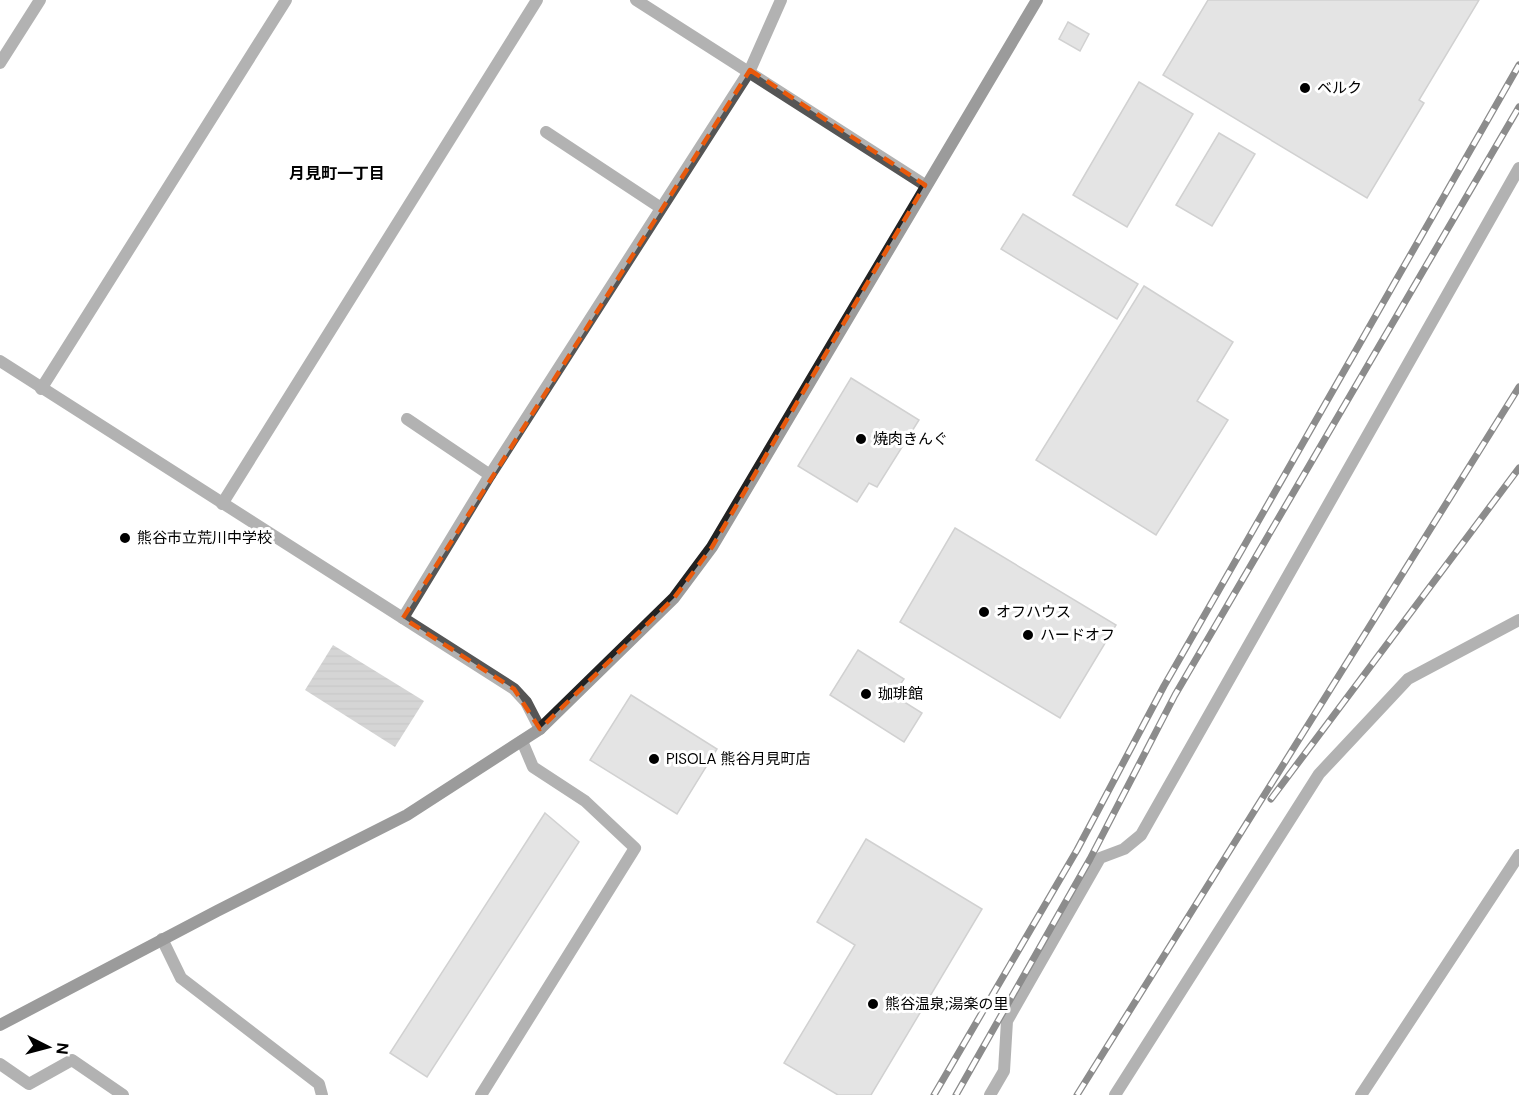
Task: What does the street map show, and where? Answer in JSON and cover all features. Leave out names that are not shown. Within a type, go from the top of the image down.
[{"type":"street","points":[[0,63],[40,0]]},
{"type":"street","points":[[42,389],[286,0]]},
{"type":"street","points":[[222,504],[537,0]]},
{"type":"street","points":[[636,0],[750,70],[925,185]]},
{"type":"street","points":[[403,618],[490,475],[750,70],[781,0]]},
{"type":"street","points":[[0,1025],[162,939],[407,815],[540,729],[674,598],[712,547],[1037,0]]},
{"type":"street","points":[[546,132],[661,208]]},
{"type":"street","points":[[990,1095],[1004,1071],[1007,1021],[1094,868],[1100,858],[1124,849],[1141,835],[1519,168]]},
{"type":"street","points":[[0,361],[514,689],[526,702],[540,729]]},
{"type":"street","points":[[407,419],[490,475]]},
{"type":"street","points":[[1115,1095],[1319,774],[1408,679],[1519,620]]},
{"type":"street","points":[[481,1095],[635,848],[585,801],[532,767],[522,741]]},
{"type":"street","points":[[1361,1095],[1519,855]]},
{"type":"street","points":[[162,939],[181,978],[319,1084],[322,1095]]},
{"type":"street","points":[[0,1064],[31,1089],[72,1059],[123,1095]]},
{"type":"highlighted area","points":[[750,70],[925,185],[712,547],[674,598],[540,729],[514,689],[403,618]]},
{"type":"shaded area","points":[[333,645],[424,701],[395,747],[305,690]]},
{"type":"building","name":"ベルク","points":[[1208,0],[1479,0],[1419,100],[1424,103],[1367,198],[1163,75]]},
{"type":"building","points":[[1068,22],[1089,34],[1080,51],[1059,39]]},
{"type":"building","points":[[1139,82],[1193,114],[1127,227],[1073,195]]},
{"type":"building","points":[[1219,133],[1255,154],[1212,226],[1176,205]]},
{"type":"building","points":[[1023,214],[1138,284],[1117,319],[1001,249]]},
{"type":"building","points":[[1144,286],[1233,342],[1197,401],[1228,420],[1156,535],[1036,460]]},
{"type":"building","points":[[851,378],[919,420],[877,487],[869,483],[857,502],[798,466]]},
{"type":"building","points":[[955,528],[1116,625],[1060,718],[900,622]]},
{"type":"building","points":[[858,650],[904,679],[893,695],[922,713],[904,742],[830,695]]},
{"type":"building","points":[[631,695],[717,749],[677,814],[590,760]]},
{"type":"building","points":[[545,813],[579,842],[427,1077],[390,1053]]},
{"type":"building","name":"熊谷温泉;湯楽の里","points":[[866,839],[982,909],[871,1095],[838,1095],[784,1063],[855,945],[817,922]]},
{"type":"railway","points":[[934,1095],[1077,850],[1164,686],[1519,65]]},
{"type":"railway","points":[[956,1095],[1090,859],[1175,695],[1519,107]]},
{"type":"railway","points":[[1077,1095],[1519,387]]},
{"type":"railway","points":[[1271,799],[1519,468]]},
{"type":"place","name":"ベルク","points":[[1305,88]]},
{"type":"place","name":"焼肉きんぐ","points":[[861,439]]},
{"type":"place","name":"熊谷市立荒川中学校","points":[[125,538]]},
{"type":"place","name":"オフハウス","points":[[984,612]]},
{"type":"place","name":"ハードオフ","points":[[1028,635]]},
{"type":"place","name":"珈琲館","points":[[866,694]]},
{"type":"place","name":"PISOLA 熊谷月見町店","points":[[654,759]]},
{"type":"place","name":"熊谷温泉;湯楽の里","points":[[873,1004]]},
{"type":"district","name":"月見町一丁目","points":[[337,173]]}]
